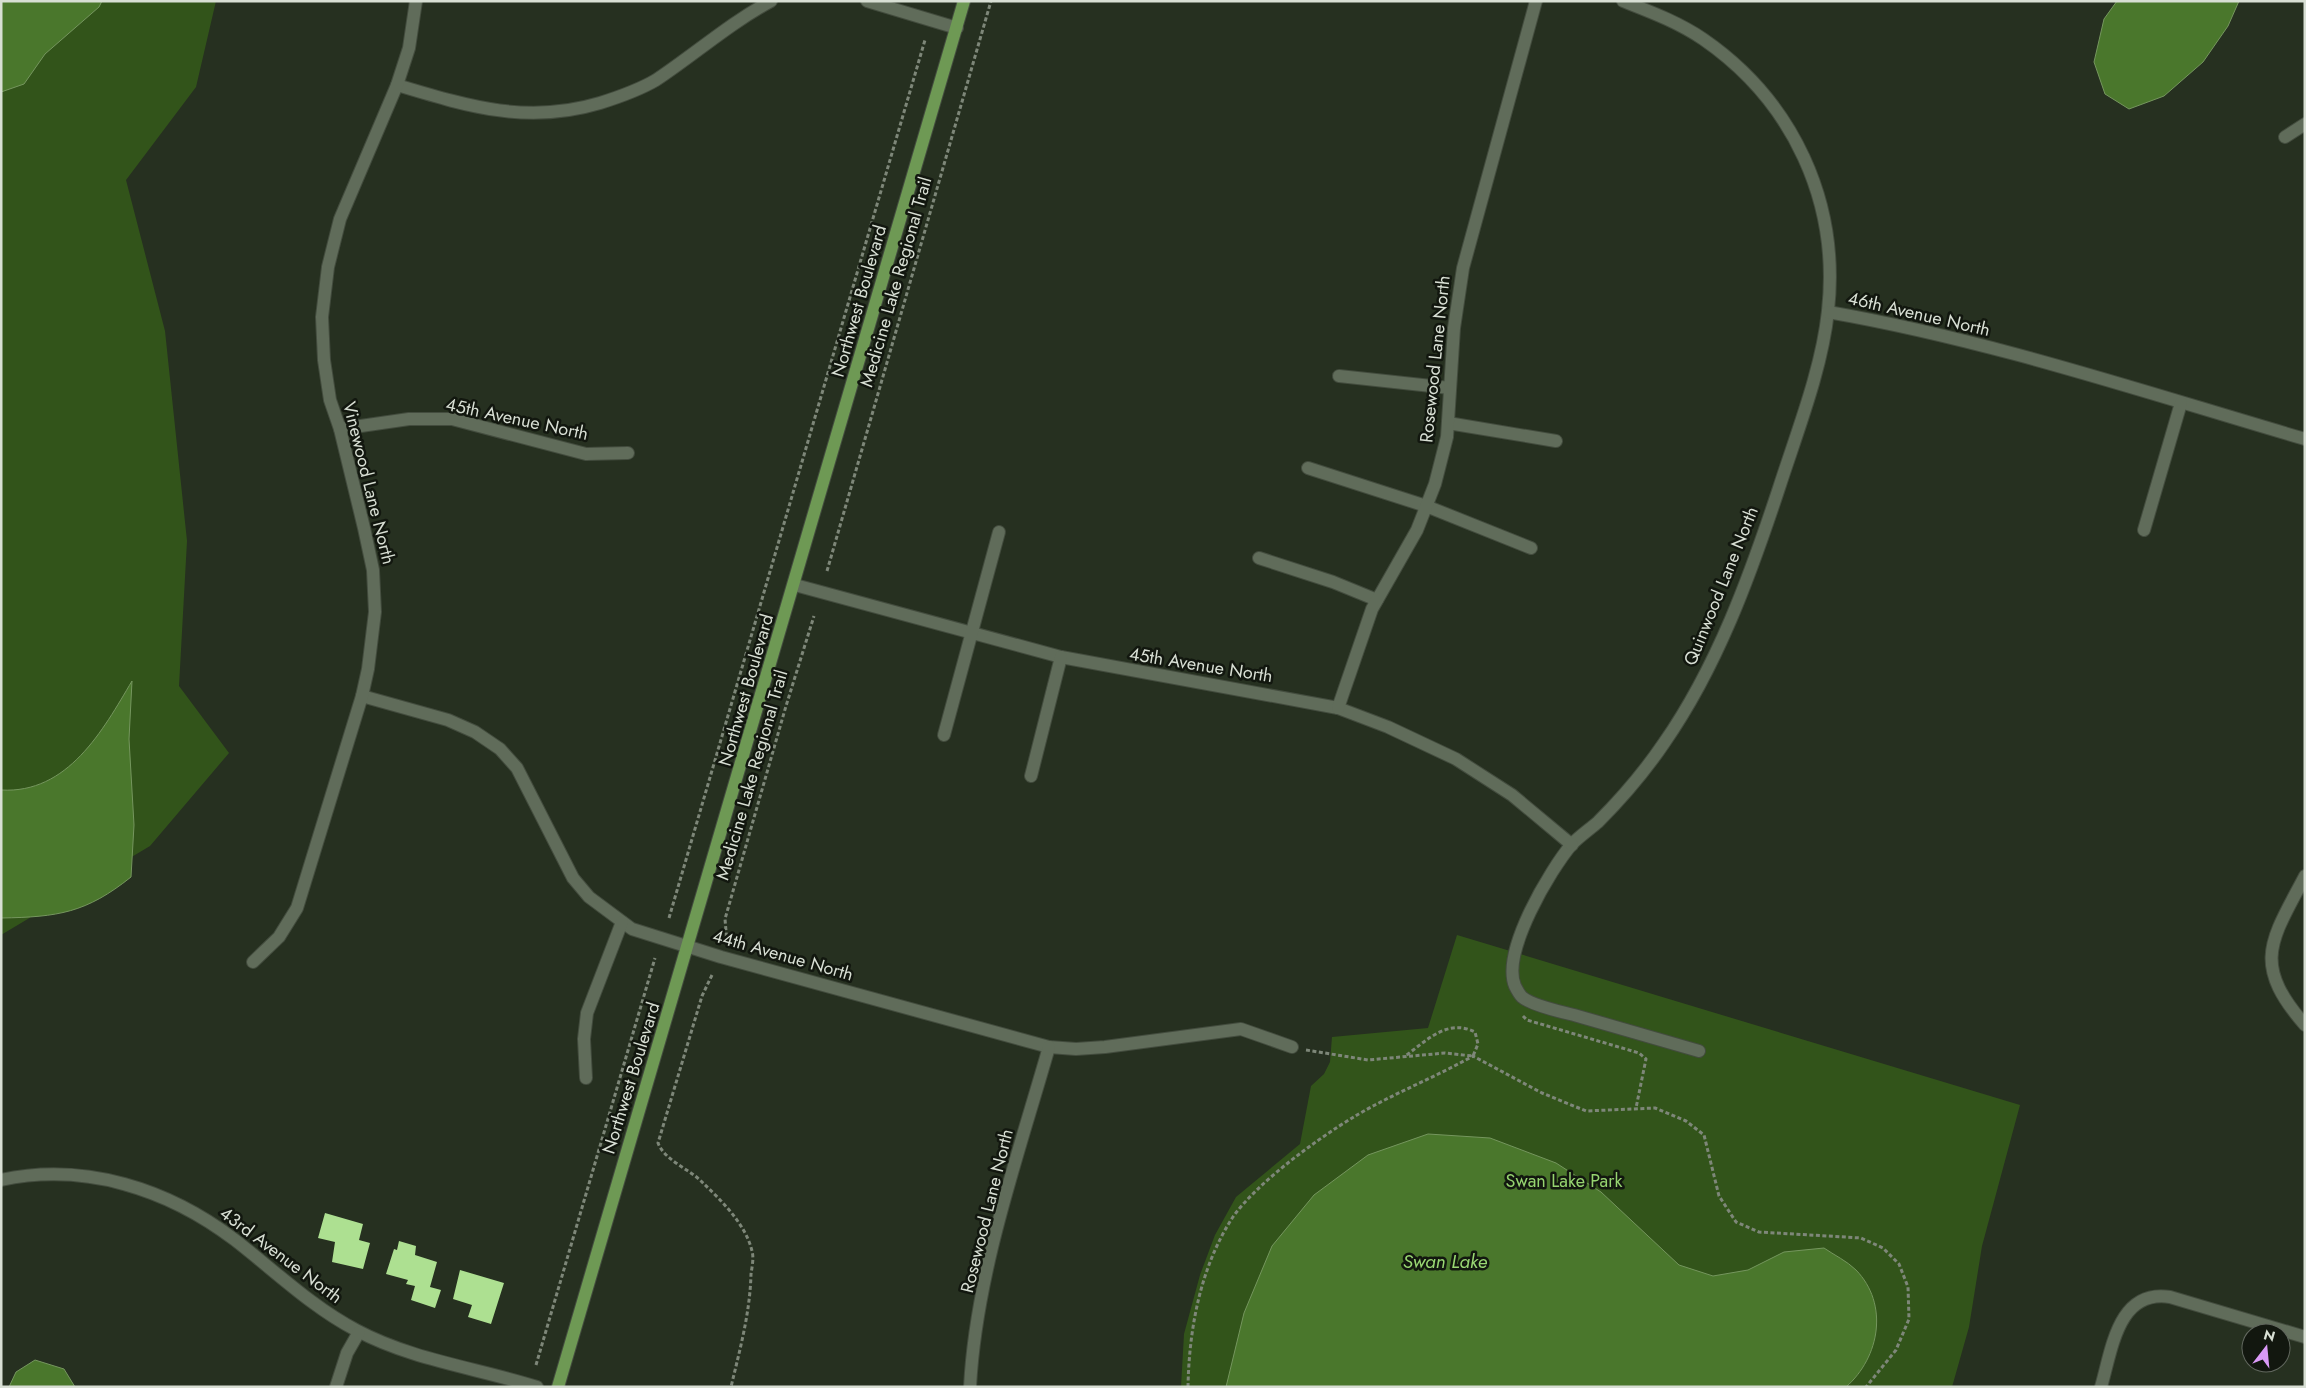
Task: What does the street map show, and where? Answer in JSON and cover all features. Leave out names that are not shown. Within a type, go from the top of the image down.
[{"type":"main road","name":"Northwest Boulevard","points":[[558,1387],[964,1]]},
{"type":"street","name":"Vinewood Lane North","points":[[253,962],[279,937],[297,908],[362,696],[368,669],[375,612],[373,570],[340,429],[330,400],[324,360],[322,317],[328,267],[340,219],[397,85],[409,48],[416,1]]},
{"type":"street","points":[[397,85],[460,104],[498,112],[539,114],[578,109],[618,98],[654,81],[749,6],[771,1]]},
{"type":"street","points":[[866,1],[956,28]]},
{"type":"street","name":"Rosewood Lane North","points":[[1338,708],[1357,647],[1377,600],[1416,530],[1435,484],[1447,436],[1454,328],[1462,268],[1536,1]]},
{"type":"street","name":"46th Avenue North","points":[[1623,1],[1662,16],[1701,38],[1738,66],[1769,99],[1794,137],[1814,178],[1825,222],[1831,267],[1828,312],[1919,329],[2305,439]]},
{"type":"street","points":[[2285,137],[2305,124]]},
{"type":"street","name":"Quinwood Lane North","points":[[1699,1051],[1556,1010],[1523,998],[1514,984],[1512,967],[1517,942],[1541,891],[1572,845],[1629,789],[1665,743],[1722,640],[1767,524],[1794,442],[1817,364],[1828,312]]},
{"type":"street","points":[[1339,376],[1450,388]]},
{"type":"street","points":[[2144,530],[2181,403]]},
{"type":"street","name":"45th Avenue North","points":[[340,429],[409,419],[452,419],[586,454],[628,453]]},
{"type":"street","points":[[1448,422],[1556,441]]},
{"type":"street","points":[[1308,468],[1426,506],[1531,548]]},
{"type":"street","points":[[944,735],[999,532]]},
{"type":"street","points":[[1258,558],[1334,582],[1377,600]]},
{"type":"street","name":"45th Avenue North","points":[[794,585],[1061,657],[1338,708],[1388,727],[1456,759],[1512,795],[1572,845]]},
{"type":"street","points":[[1031,776],[1061,657]]},
{"type":"street","name":"44th Avenue North","points":[[362,696],[448,720],[475,732],[500,749],[516,768],[573,878],[589,897],[632,928],[688,947],[1049,1047],[1076,1049],[1105,1047],[1241,1030],[1292,1047]]},
{"type":"street","points":[[2305,876],[2279,927],[2272,949],[2271,972],[2285,1002],[2305,1025]]},
{"type":"street","points":[[586,1078],[585,1032],[587,1013],[622,922]]},
{"type":"street","name":"Rosewood Lane North","points":[[970,1387],[971,1360],[987,1274],[1049,1047]]},
{"type":"street","name":"43rd Avenue North","points":[[1,1180],[62,1173],[109,1179],[153,1192],[203,1218],[338,1320],[359,1332],[418,1354],[537,1387]]},
{"type":"street","points":[[2101,1387],[2118,1327],[2139,1301],[2155,1295],[2170,1297],[2305,1337]]},
{"type":"street","points":[[336,1387],[347,1354],[359,1332]]},
{"type":"path","name":"Medicine Lake Regional Trail","points":[[827,570],[992,1]]},
{"type":"path","points":[[669,918],[925,40]]},
{"type":"path","name":"Medicine Lake Regional Trail","points":[[727,943],[725,919],[786,706],[814,616]]},
{"type":"path","points":[[536,1365],[655,958]]},
{"type":"path","points":[[712,975],[704,990],[658,1143],[661,1150],[669,1158],[694,1174],[718,1197],[748,1240],[752,1252],[750,1306],[731,1387]]},
{"type":"path","points":[[1188,1387],[1192,1330],[1210,1263],[1231,1220],[1253,1195],[1301,1152],[1373,1106],[1473,1056],[1478,1044],[1475,1032],[1463,1026],[1444,1030],[1404,1057]]},
{"type":"path","points":[[1292,1047],[1368,1060],[1445,1053],[1473,1056],[1542,1093],[1586,1111],[1655,1108],[1686,1121],[1704,1135],[1719,1196],[1736,1222],[1759,1232],[1861,1238],[1883,1248],[1899,1264],[1908,1287],[1909,1319],[1896,1350],[1866,1387]]},
{"type":"green space","points":[[1,1],[216,1],[196,87],[126,180],[165,331],[187,541],[179,686],[229,753],[150,846],[1,935]]},
{"type":"green space","name":"Swan Lake Park","points":[[1457,935],[2020,1105],[1982,1246],[1969,1327],[1952,1387],[1181,1387],[1184,1334],[1200,1275],[1215,1235],[1236,1197],[1300,1144],[1311,1086],[1324,1074],[1330,1062],[1332,1037],[1428,1028]]},
{"type":"water","points":[[1,1],[102,1],[99,7],[45,54],[24,84],[1,92]]},
{"type":"water","points":[[2117,1],[2239,1],[2228,26],[2203,62],[2164,96],[2129,109],[2105,94],[2094,62],[2104,19]]},
{"type":"water","points":[[132,681],[129,739],[134,825],[131,877],[100,898],[70,911],[39,916],[1,918],[1,790],[25,788],[46,782],[64,770],[81,755],[95,738]]},
{"type":"water","name":"Swan Lake","points":[[1428,1134],[1490,1138],[1556,1163],[1601,1192],[1679,1265],[1713,1276],[1748,1270],[1784,1252],[1824,1248],[1856,1270],[1873,1298],[1876,1330],[1873,1346],[1867,1361],[1858,1375],[1846,1387],[1226,1387],[1244,1313],[1272,1246],[1314,1195],[1368,1155]]},
{"type":"water","points":[[35,1360],[64,1369],[75,1387],[9,1387],[16,1372]]},
{"type":"building","points":[[325,1213],[363,1224],[359,1240],[370,1243],[363,1269],[332,1262],[335,1242],[318,1238]]},
{"type":"building","points":[[399,1241],[416,1246],[415,1255],[437,1262],[430,1287],[441,1290],[435,1308],[411,1300],[415,1286],[406,1284],[408,1280],[386,1274],[394,1249],[397,1250]]},
{"type":"building","points":[[460,1270],[504,1283],[491,1324],[468,1317],[472,1305],[453,1299]]}]
